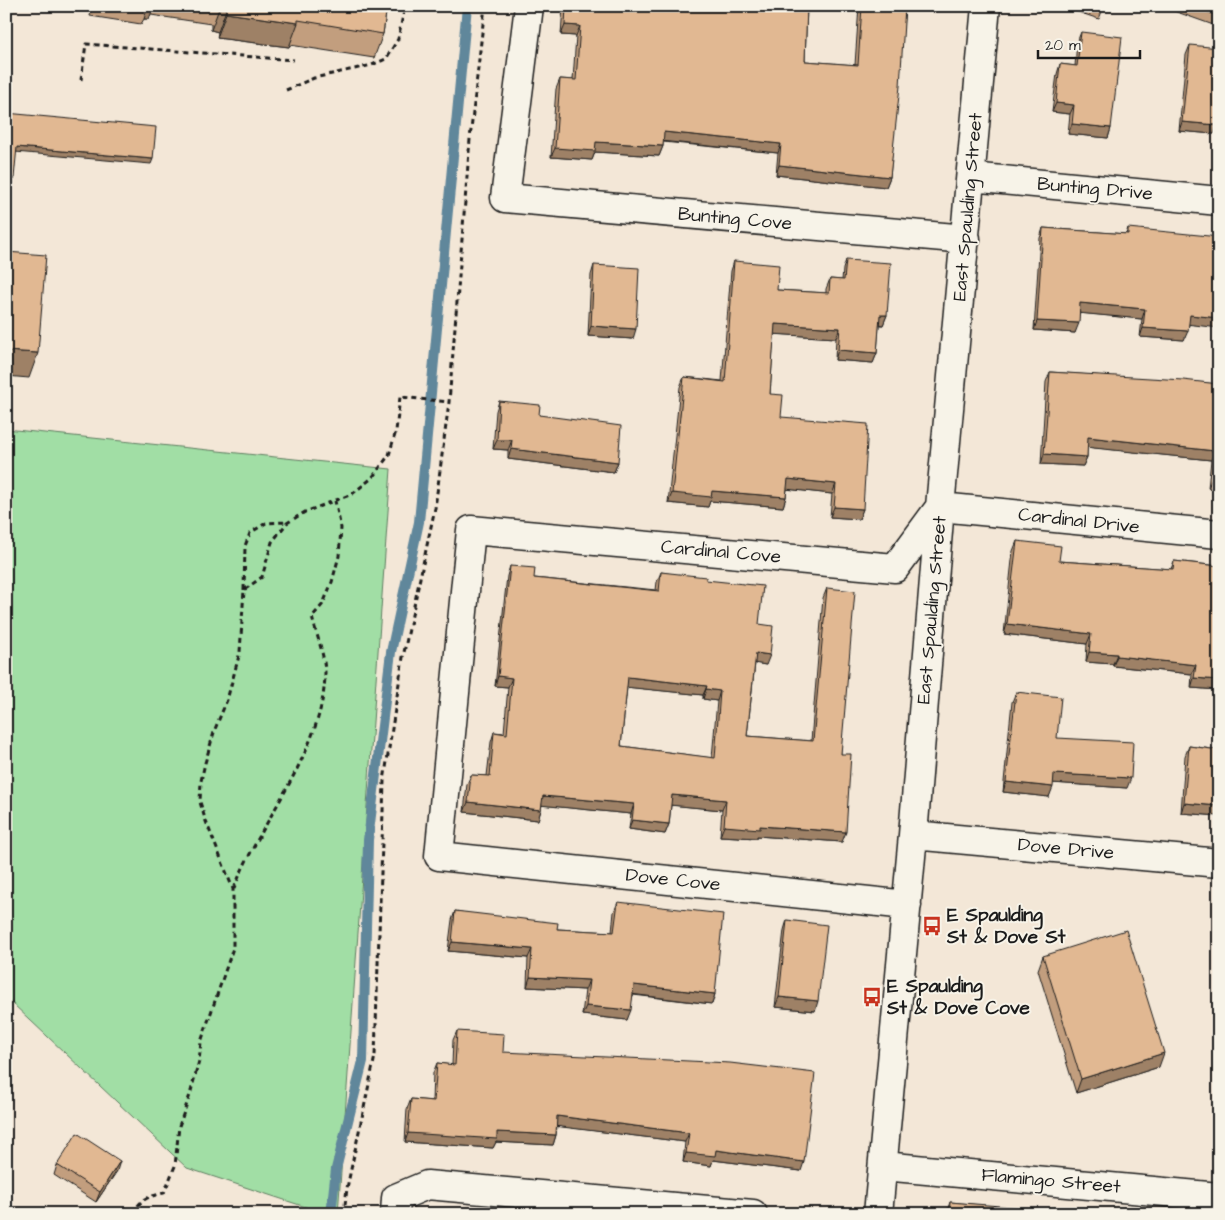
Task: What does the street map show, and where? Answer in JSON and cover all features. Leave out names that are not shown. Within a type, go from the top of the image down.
[{"type":"street","name":"Bunting Cove","points":[[529,6],[505,198],[966,239]]},
{"type":"street","name":"East Spaulding Street","points":[[878,1214],[986,6]]},
{"type":"street","name":"Bunting Drive","points":[[971,177],[1219,200]]},
{"type":"street","name":"Cardinal Cove","points":[[439,856],[471,530],[894,568],[940,507]]},
{"type":"street","name":"Cardinal Drive","points":[[940,507],[1219,534]]},
{"type":"street","name":"Dove Drive","points":[[913,835],[1219,863]]},
{"type":"street","name":"Dove Cove","points":[[439,856],[906,905]]},
{"type":"street","name":"Flamingo Street","points":[[882,1166],[1219,1196]]},
{"type":"street","points":[[396,1206],[427,1185],[753,1214]]},
{"type":"path","points":[[286,90],[314,78],[372,65],[386,58],[398,39],[405,6]]},
{"type":"path","points":[[344,1214],[347,1188],[375,1056],[384,781],[403,658],[435,508],[449,402],[470,139],[484,6]]},
{"type":"path","points":[[81,80],[86,44],[294,60]]},
{"type":"path","points":[[244,590],[262,577],[272,542],[288,522],[305,512],[352,494],[372,478],[389,456],[396,431],[400,396],[449,402]]},
{"type":"path","points":[[134,1214],[135,1210],[147,1197],[164,1193],[175,1166],[179,1126],[199,1061],[201,1042],[234,948],[234,889],[244,863],[305,752],[319,715],[325,672],[312,617],[323,604],[332,582],[339,556],[341,528],[334,501]]},
{"type":"path","points":[[234,889],[205,819],[200,802],[201,781],[215,728],[227,700],[240,652],[245,546],[250,532],[266,524],[288,522]]},
{"type":"green space","points":[[6,429],[391,469],[338,1214],[327,1214],[187,1168],[12,1003],[6,1000]]},
{"type":"building","points":[[223,6],[387,6],[383,34],[298,20],[298,23],[226,13],[227,7]]},
{"type":"building","points":[[566,6],[807,6],[805,61],[858,65],[862,6],[905,6],[900,86],[890,177],[779,165],[781,144],[664,132],[663,146],[596,142],[595,151],[555,148],[560,79],[576,80],[580,26],[565,25]]},
{"type":"building","points":[[1092,6],[1104,6],[1103,10]]},
{"type":"building","points":[[1191,6],[1219,6],[1219,16]]},
{"type":"building","points":[[1081,32],[1122,37],[1111,128],[1072,124],[1074,105],[1056,103],[1060,64],[1077,66]]},
{"type":"building","points":[[1190,45],[1219,48],[1219,109],[1217,125],[1182,122]]},
{"type":"building","points":[[6,113],[156,127],[153,159],[17,147],[14,178],[6,178]]},
{"type":"building","points":[[1043,228],[1128,234],[1128,228],[1219,237],[1219,318],[1190,315],[1188,331],[1143,328],[1145,309],[1080,303],[1079,323],[1037,321]]},
{"type":"building","points":[[6,252],[46,255],[38,353],[6,351]]},
{"type":"building","points":[[846,260],[891,263],[887,315],[880,315],[877,353],[838,350],[840,328],[775,324],[770,394],[783,395],[781,417],[868,424],[863,509],[834,507],[836,484],[788,479],[786,497],[712,491],[711,497],[672,493],[684,377],[725,382],[734,261],[779,265],[777,290],[829,293],[830,279],[844,280]]},
{"type":"building","points":[[594,265],[639,268],[636,329],[591,326]]},
{"type":"building","points":[[1050,372],[1219,384],[1219,479],[1212,478],[1215,451],[1088,437],[1087,457],[1044,454]]},
{"type":"building","points":[[499,401],[540,405],[539,415],[621,426],[618,462],[511,449],[512,440],[497,440]]},
{"type":"building","points":[[1017,541],[1061,546],[1059,561],[1173,569],[1174,561],[1219,566],[1219,680],[1194,678],[1196,665],[1089,652],[1091,634],[1007,624]]},
{"type":"building","points":[[510,566],[535,568],[534,578],[659,591],[661,572],[706,577],[706,580],[763,586],[759,624],[773,626],[770,655],[756,653],[747,736],[813,741],[827,588],[855,591],[841,754],[851,754],[846,832],[760,826],[760,829],[724,826],[726,800],[672,795],[669,824],[632,820],[634,804],[543,796],[541,810],[468,802],[471,775],[490,776],[494,732],[507,734],[512,678],[498,676]],"holes":[[[628,677],[707,686],[706,689],[720,691],[715,758],[621,746]]]},
{"type":"building","points":[[1016,692],[1061,697],[1057,738],[1133,742],[1131,778],[1054,774],[1053,787],[1006,782]]},
{"type":"building","points":[[1189,746],[1219,750],[1219,806],[1184,803]]},
{"type":"building","points":[[618,902],[723,914],[715,994],[634,985],[631,1010],[586,1006],[589,980],[530,977],[532,949],[452,942],[455,911],[558,923],[557,929],[614,932]]},
{"type":"building","points":[[787,920],[827,925],[818,1001],[779,997]]},
{"type":"building","points":[[1126,930],[1164,1053],[1081,1079],[1043,956]]},
{"type":"building","points":[[457,1031],[504,1034],[503,1052],[730,1063],[815,1073],[804,1162],[716,1150],[715,1156],[686,1153],[689,1133],[557,1116],[556,1135],[497,1132],[497,1139],[408,1133],[411,1099],[434,1101],[437,1063],[455,1065]]},
{"type":"building","points":[[77,1133],[120,1161],[100,1192],[57,1165]]},
{"type":"building","points":[[950,1202],[1075,1212],[1074,1214],[949,1214]]},
{"type":"waterway","points":[[331,1214],[336,1169],[363,1061],[368,840],[391,652],[419,522],[467,6]]},
{"type":"place","name":"E Spaulding St & Dove St","points":[[932,926]]},
{"type":"place","name":"E Spaulding St & Dove Cove","points":[[872,997]]}]
